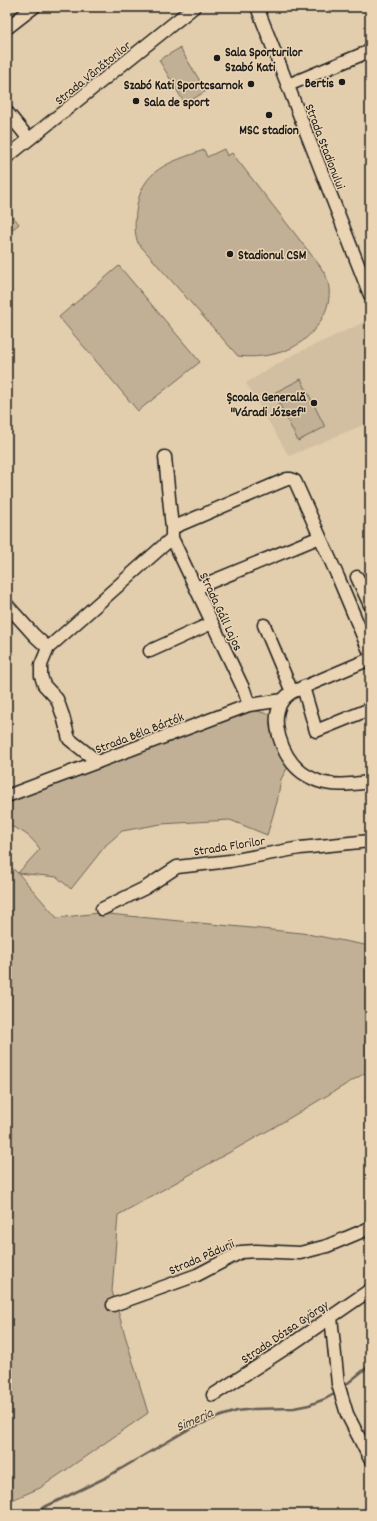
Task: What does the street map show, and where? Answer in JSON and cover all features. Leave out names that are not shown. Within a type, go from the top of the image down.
[{"type":"street","points":[[7,28],[34,7]]},
{"type":"street","name":"Strada Vânătorilor","points":[[7,157],[194,7]]},
{"type":"street","name":"Strada Stadionului","points":[[257,7],[370,295]]},
{"type":"street","points":[[288,85],[370,51]]},
{"type":"street","points":[[7,112],[29,139]]},
{"type":"street","name":"Strada Gáll Lajos","points":[[164,457],[172,533],[244,690],[249,705]]},
{"type":"street","points":[[98,762],[69,739],[57,699],[44,685],[41,676],[41,665],[48,648],[172,533],[287,479],[295,481],[370,653]]},
{"type":"street","points":[[196,588],[320,537]]},
{"type":"street","points":[[357,577],[370,605]]},
{"type":"street","points":[[7,605],[48,648]]},
{"type":"street","points":[[150,650],[212,623]]},
{"type":"street","points":[[264,625],[298,689],[316,731],[370,709]]},
{"type":"street","points":[[370,659],[298,689],[283,700],[277,717],[278,733],[282,745],[291,762],[299,770],[311,778],[330,784],[370,782]]},
{"type":"street","name":"Strada Béla Bártók","points":[[7,796],[249,705],[283,700]]},
{"type":"street","name":"Strada Florilor","points":[[102,909],[145,888],[177,867],[300,848],[370,841]]},
{"type":"street","name":"Strada Pădurii","points":[[113,1305],[197,1275],[242,1252],[256,1251],[300,1253],[327,1246],[370,1228]]},
{"type":"street","name":"Strada Dózsa György","points":[[213,1395],[370,1290]]},
{"type":"street","points":[[331,1317],[339,1389],[347,1414],[370,1459]]},
{"type":"shaded area","points":[[180,48],[206,91],[185,104],[159,60]]},
{"type":"shaded area","name":"Stadionul CSM","points":[[224,149],[227,156],[232,153],[320,266],[327,279],[329,290],[328,301],[320,322],[305,339],[287,350],[275,354],[256,357],[238,356],[138,243],[135,231],[135,220],[139,197],[150,176],[159,169],[179,159],[204,150],[207,157]]},
{"type":"shaded area","points":[[7,209],[19,224],[7,234]]},
{"type":"shaded area","points":[[119,266],[200,362],[138,411],[59,317]]},
{"type":"shaded area","name":"Școala Generală \"Váradi József\"","points":[[369,320],[370,422],[289,456],[246,383],[293,355]]},
{"type":"shaded area","points":[[301,379],[325,427],[298,441],[274,393]]},
{"type":"shaded area","points":[[251,709],[277,717],[291,762],[281,779],[277,802],[267,835],[230,820],[161,824],[122,831],[106,845],[71,889],[57,877],[18,873],[40,849],[26,834],[7,825],[7,801]]},
{"type":"shaded area","points":[[7,865],[18,873],[57,918],[98,913],[302,933],[370,946],[370,1070],[271,1129],[118,1215],[112,1291],[148,1413],[40,1488],[7,1502]]},
{"type":"waterway","name":"Simeria","points":[[343,1387],[370,1365]]},
{"type":"waterway","name":"Simeria","points":[[30,1514],[105,1478],[191,1428],[218,1417],[237,1411],[294,1408],[309,1405],[336,1393]]},
{"type":"place","name":"Sala Sporturilor Szabó Kati","points":[[217,58]]},
{"type":"place","name":"Bertis","points":[[342,82]]},
{"type":"place","name":"Szabó Kati Sportcsarnok","points":[[251,84]]},
{"type":"place","name":"Sala de sport","points":[[136,101]]},
{"type":"place","name":"MSC stadion","points":[[269,115]]},
{"type":"place","name":"Stadionul CSM","points":[[230,254]]},
{"type":"place","name":"Școala Generală \"Váradi József\"","points":[[314,403]]}]
